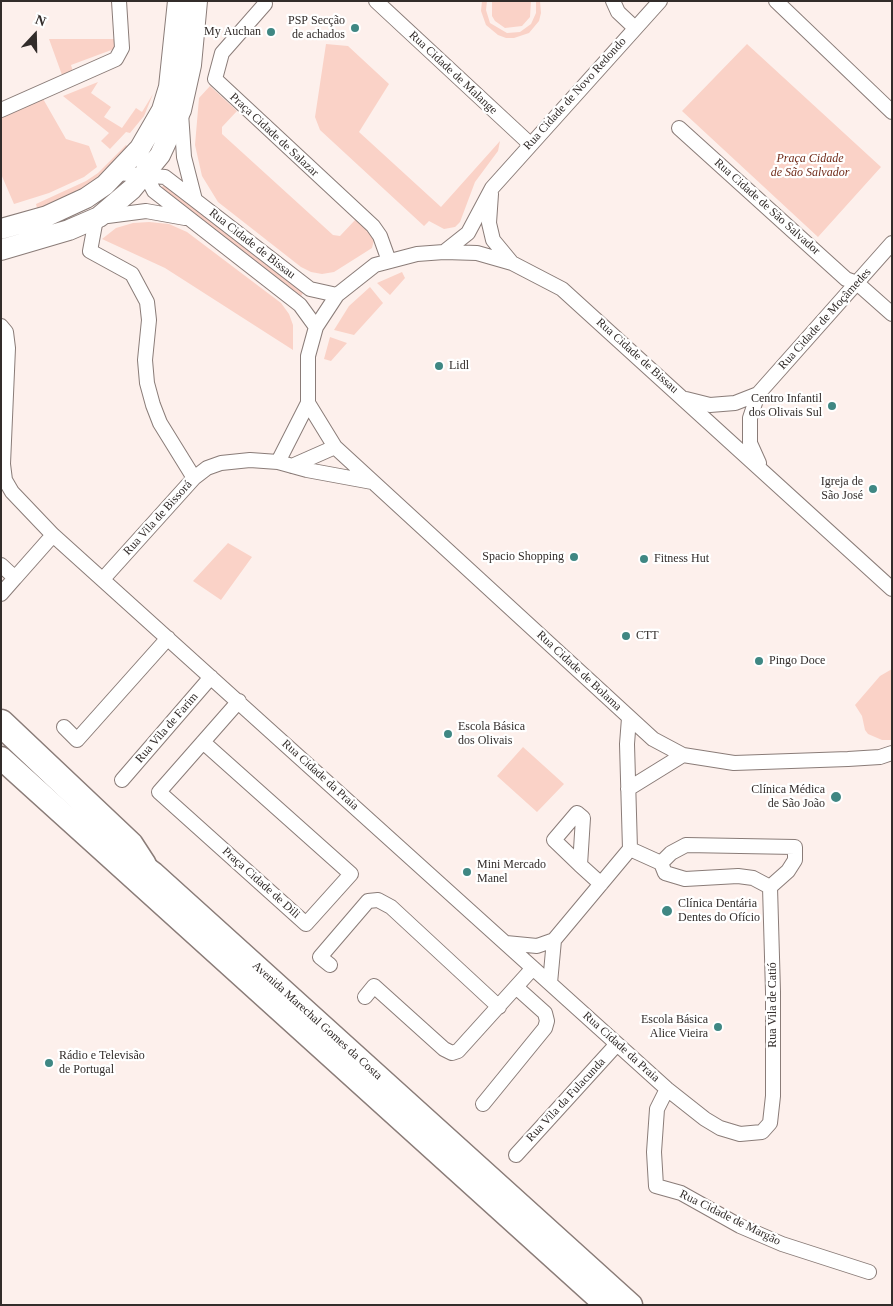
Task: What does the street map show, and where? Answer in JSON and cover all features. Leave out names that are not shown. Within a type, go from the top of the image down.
[{"type":"highway","points":[[1,723],[130,845],[143,864]]},
{"type":"main road","name":"Avenida Marechal Gomes da Costa","points":[[1,740],[125,852],[143,864],[631,1305]]},
{"type":"main road","name":"Avenida Marechal Gomes da Costa","points":[[1,758],[606,1305]]},
{"type":"main road","points":[[1,763],[25,780]]},
{"type":"street","points":[[1,110],[116,59],[122,48],[119,32],[119,1]]},
{"type":"street","points":[[1,229],[66,208],[86,198],[117,173],[140,148],[162,110],[169,87],[178,1]]},
{"type":"street","points":[[1,250],[69,230],[97,218],[132,189],[145,174],[163,151],[181,110],[191,65],[196,1]]},
{"type":"street","name":"Rua Cidade de Malange","points":[[376,1],[530,144]]},
{"type":"street","points":[[613,1],[618,12],[635,28]]},
{"type":"street","name":"Rua Cidade de Novo Redondo","points":[[444,252],[468,233],[492,188],[660,1]]},
{"type":"street","points":[[776,1],[891,109]]},
{"type":"street","name":"Praça Cidade de Salazar","points":[[265,4],[222,53],[215,79],[373,226],[380,236],[389,261]]},
{"type":"street","points":[[181,110],[184,157],[195,200]]},
{"type":"street","name":"Rua Cidade de São Salvador","points":[[679,128],[846,279],[856,283],[892,314]]},
{"type":"street","name":"Rua Cidade de Bissau","points":[[140,148],[145,174],[154,191],[186,218],[300,305],[316,327]]},
{"type":"street","name":"Rua Cidade de Bissau","points":[[117,173],[164,176],[310,289],[337,295]]},
{"type":"street","points":[[492,188],[488,223],[493,240],[512,263]]},
{"type":"street","name":"Rua Cidade de Bissau","points":[[97,218],[146,211],[186,218]]},
{"type":"street","points":[[97,218],[90,251],[92,254],[132,274],[147,302],[149,320],[145,360],[147,383],[152,405],[160,424],[194,478]]},
{"type":"street","name":"Rua Cidade de Moçâmedes","points":[[762,469],[750,443],[750,418],[758,394],[892,243]]},
{"type":"street","name":"Rua Cidade de Bissau","points":[[308,403],[308,356],[316,327],[337,295],[359,275],[375,265],[417,254],[444,252],[477,253],[512,263],[562,289],[892,589]]},
{"type":"street","name":"Rua Cidade da Praia","points":[[1,326],[6,332],[8,348],[3,464],[5,480],[12,492],[53,534],[667,1089],[720,1128],[740,1134],[762,1132],[770,1123]]},
{"type":"street","name":"Rua Cidade de Moçâmedes","points":[[683,398],[710,405],[735,403],[758,394]]},
{"type":"street","points":[[285,464],[334,447],[308,403]]},
{"type":"street","points":[[285,464],[308,403]]},
{"type":"street","name":"Rua Cidade de Bolama","points":[[334,447],[629,718],[654,739],[682,755],[734,763],[888,757]]},
{"type":"street","name":"Rua Vila de Bissorá","points":[[103,579],[194,478],[207,468],[221,463],[250,460],[285,464],[372,482]]},
{"type":"street","points":[[1,594],[53,534]]},
{"type":"street","points":[[1,565],[15,578]]},
{"type":"street","points":[[64,727],[77,740],[168,638]]},
{"type":"street","name":"Rua Vila de Farim","points":[[122,780],[211,677]]},
{"type":"street","name":"Praça Cidade de Dili","points":[[203,742],[350,874],[306,924],[159,792],[238,702]]},
{"type":"street","points":[[506,943],[537,946],[554,940],[630,849],[628,790],[629,718]]},
{"type":"street","points":[[628,790],[682,755]]},
{"type":"street","points":[[630,849],[662,863],[665,873],[685,879],[738,876],[753,878],[770,887],[779,881],[792,866],[795,860],[795,847],[686,845],[672,853],[662,863]]},
{"type":"street","points":[[580,865],[601,884]]},
{"type":"street","name":"Rua Vila de Catió","points":[[770,887],[773,992],[773,1096],[770,1123]]},
{"type":"street","points":[[330,964],[320,957],[368,901],[378,900],[391,907],[499,1007]]},
{"type":"street","points":[[550,983],[554,940]]},
{"type":"street","points":[[365,997],[374,986],[444,1049],[452,1053],[458,1051],[533,968]]},
{"type":"street","points":[[483,1104],[533,1045],[547,1021],[545,1013],[516,987]]},
{"type":"street","name":"Rua Vila da Fulacunda","points":[[516,1155],[617,1044]]},
{"type":"street","name":"Rua Cidade de Margão","points":[[667,1089],[657,1109],[654,1152],[656,1186],[681,1193],[740,1226],[782,1244],[869,1272]]},
{"type":"green space","points":[[482,1],[487,1],[486,10],[490,23],[507,33],[520,32],[531,24],[536,13],[536,1],[540,1],[541,13],[539,21],[529,33],[514,38],[506,38],[498,35],[486,25],[481,11]]},
{"type":"green space","points":[[492,1],[531,1],[530,17],[522,26],[505,28],[495,21],[492,16]]},
{"type":"green space","points":[[49,39],[116,39],[114,49],[71,65],[74,75],[69,77],[62,75]]},
{"type":"green space","points":[[326,44],[348,46],[389,84],[359,132],[441,207],[500,141],[498,151],[475,182],[460,222],[455,227],[444,229],[429,221],[424,226],[320,130],[315,117]]},
{"type":"green space","name":"Praça Cidade de São Salvador","points":[[747,44],[881,167],[818,237],[682,111]]},
{"type":"green space","points":[[98,82],[91,93],[111,107],[104,117],[122,128],[136,108],[142,112],[153,94],[144,116],[130,133],[126,132],[110,149],[101,141],[109,133],[63,96]]},
{"type":"green space","points":[[210,86],[237,111],[222,127],[222,134],[333,235],[340,236],[356,219],[369,231],[374,240],[372,248],[334,272],[322,274],[311,272],[301,267],[218,202],[202,176],[195,145],[199,98]]},
{"type":"green space","points":[[42,97],[66,139],[89,146],[97,167],[84,177],[49,193],[14,204],[1,174],[1,116]]},
{"type":"green space","points":[[126,145],[110,167],[90,187],[38,212],[36,204],[86,181],[98,173]]},
{"type":"green space","points":[[164,185],[303,293],[301,296],[161,188]]},
{"type":"green space","points":[[133,223],[169,224],[187,232],[281,303],[289,314],[293,325],[293,350],[165,268],[102,239],[116,228]]},
{"type":"green space","points":[[402,272],[405,278],[390,295],[377,283]]},
{"type":"green space","points":[[370,287],[383,303],[354,335],[334,330],[349,306]]},
{"type":"green space","points":[[330,337],[347,343],[331,361],[324,359]]},
{"type":"green space","points":[[228,543],[252,557],[221,600],[193,581]]},
{"type":"green space","points":[[892,669],[892,740],[882,740],[868,734],[865,730],[862,716],[855,705],[880,676]]},
{"type":"green space","points":[[523,747],[564,784],[537,812],[497,776]]},
{"type":"place","name":"PSP Secção de achados","points":[[355,28]]},
{"type":"place","name":"My Auchan","points":[[271,32]]},
{"type":"place","name":"Lidl","points":[[439,366]]},
{"type":"place","name":"Centro Infantil dos Olivais Sul","points":[[832,406]]},
{"type":"place","name":"Igreja de São José","points":[[873,489]]},
{"type":"place","name":"Spacio Shopping","points":[[574,557]]},
{"type":"place","name":"Fitness Hut","points":[[644,559]]},
{"type":"place","name":"CTT","points":[[626,636]]},
{"type":"place","name":"Pingo Doce","points":[[759,661]]},
{"type":"place","name":"Escola Básica dos Olivais","points":[[448,734]]},
{"type":"place","name":"Clínica Médica de São João","points":[[836,797]]},
{"type":"place","name":"Mini Mercado Manel","points":[[467,872]]},
{"type":"place","name":"Clínica Dentária Dentes do Ofício","points":[[667,911]]},
{"type":"place","name":"Escola Básica Alice Vieira","points":[[718,1027]]},
{"type":"place","name":"Rádio e Televisão de Portugal","points":[[49,1063]]}]
